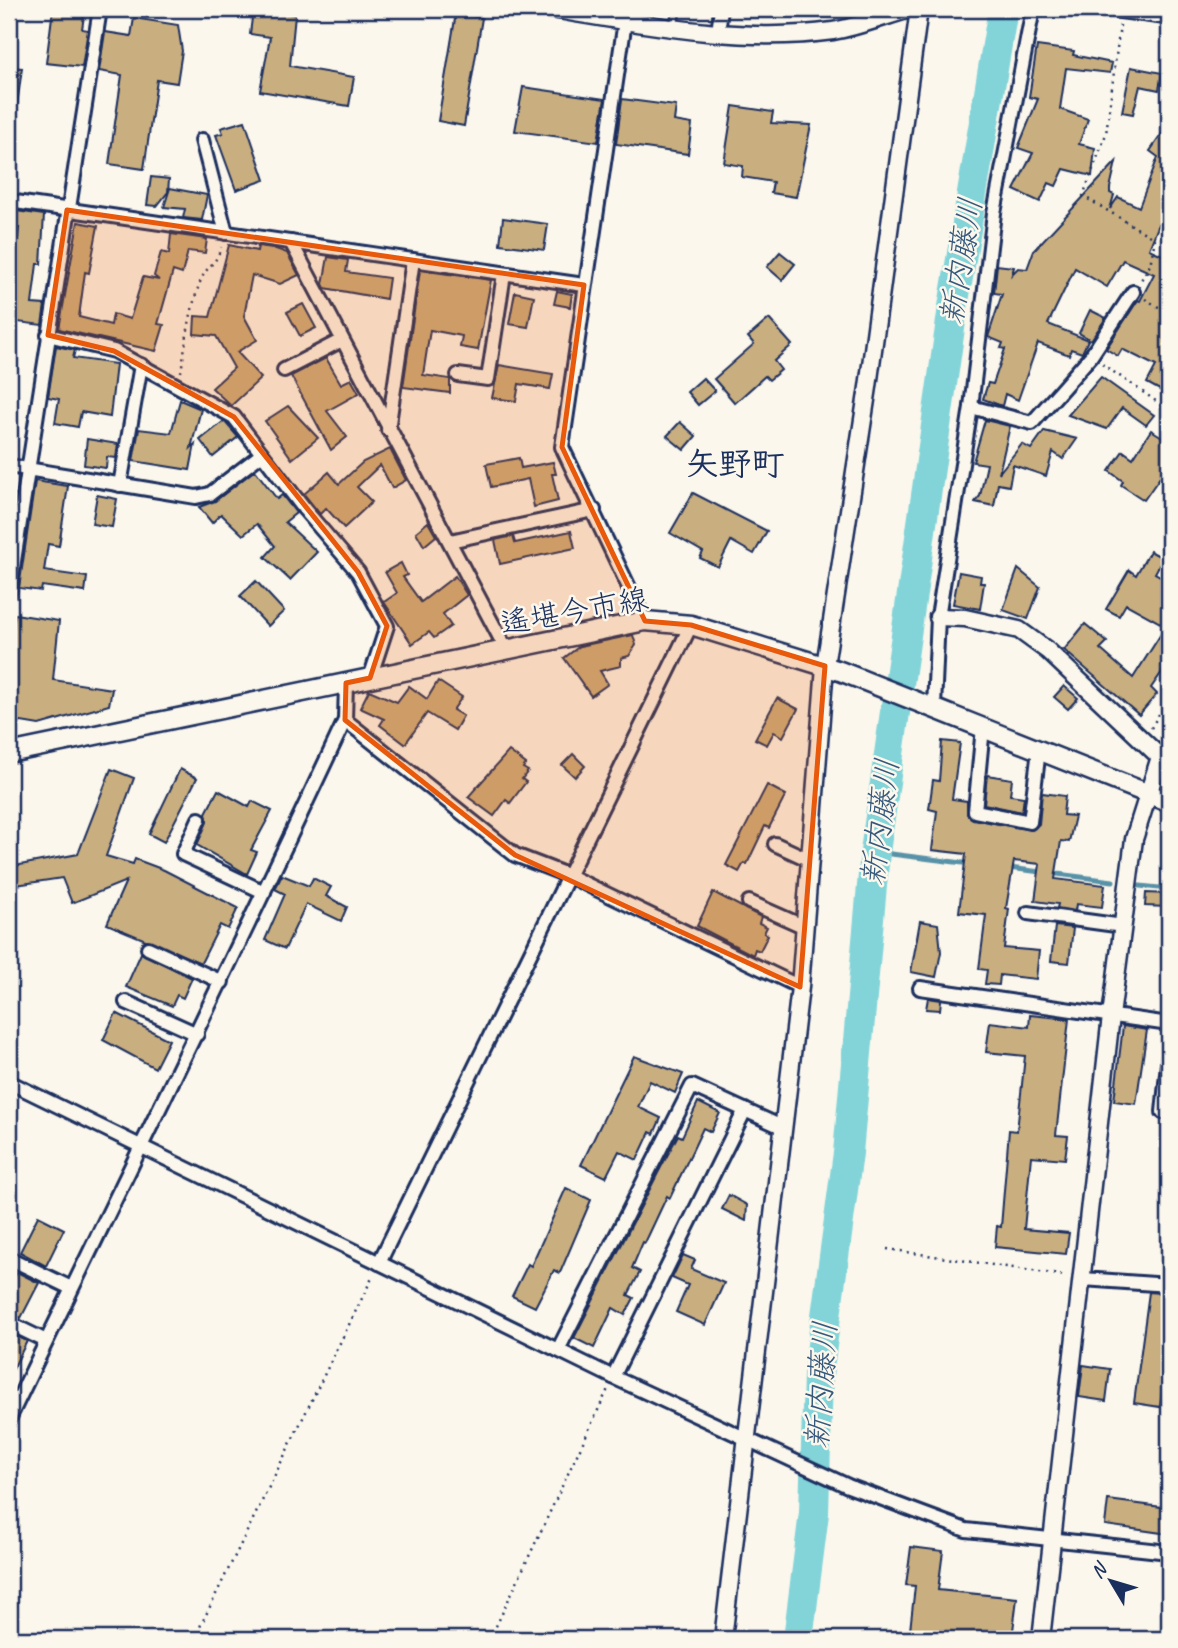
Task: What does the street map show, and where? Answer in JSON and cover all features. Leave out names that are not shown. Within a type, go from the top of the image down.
[{"type":"main road","name":"遙堪今市線","points":[[9,753],[645,621],[691,625],[833,669],[1169,802]]},
{"type":"street","points":[[9,593],[100,9]]},
{"type":"street","points":[[551,9],[718,33],[786,36],[836,30],[910,9]]},
{"type":"street","points":[[718,33],[721,9]]},
{"type":"street","points":[[723,1639],[755,1443],[810,860],[869,374],[919,9]]},
{"type":"street","points":[[930,706],[938,617],[971,407],[995,213],[1032,9]]},
{"type":"street","points":[[1117,9],[1169,16]]},
{"type":"street","points":[[625,21],[562,447],[645,621]]},
{"type":"street","points":[[202,140],[226,233]]},
{"type":"street","points":[[9,201],[584,285]]},
{"type":"street","points":[[291,242],[388,431],[450,541],[507,651]]},
{"type":"street","points":[[388,431],[413,260]]},
{"type":"street","points":[[458,374],[488,379],[504,274]]},
{"type":"street","points":[[971,407],[1032,423],[1091,356],[1133,292]]},
{"type":"street","points":[[48,335],[114,351],[234,417],[358,572],[387,626],[370,678]]},
{"type":"street","points":[[284,370],[342,340]]},
{"type":"street","points":[[120,485],[141,365]]},
{"type":"street","points":[[9,466],[196,498],[210,494],[262,454]]},
{"type":"street","points":[[450,541],[594,510]]},
{"type":"street","points":[[938,617],[965,618],[1019,631],[1048,652],[1160,757],[1134,839],[1111,1016],[1041,1639]]},
{"type":"street","points":[[379,1263],[691,625]]},
{"type":"street","points":[[9,1419],[139,1146],[222,982],[345,720],[346,683]]},
{"type":"street","points":[[345,720],[515,855],[567,875],[800,986]]},
{"type":"street","points":[[983,727],[975,811],[1030,822],[1039,750]]},
{"type":"street","points":[[199,819],[183,854],[264,892]]},
{"type":"street","points":[[775,844],[810,860]]},
{"type":"street","points":[[749,902],[805,927]]},
{"type":"street","points":[[1028,913],[1123,926]]},
{"type":"street","points":[[148,948],[222,982]]},
{"type":"street","points":[[920,988],[1169,1024]]},
{"type":"street","points":[[126,1002],[197,1034]]},
{"type":"street","points":[[1163,1112],[1169,1054]]},
{"type":"street","points":[[9,1082],[613,1377],[848,1486],[966,1530],[1169,1552]]},
{"type":"street","points":[[558,1350],[692,1086],[784,1128]]},
{"type":"street","points":[[613,1377],[745,1110]]},
{"type":"street","points":[[9,1258],[71,1288]]},
{"type":"street","points":[[1083,1279],[1169,1285]]},
{"type":"street","points":[[9,1323],[46,1341]]},
{"type":"lane","points":[[674,27],[676,9]]},
{"type":"path","points":[[1122,9],[1106,134],[1083,196],[1155,239],[1150,265],[1133,292],[1169,313]]},
{"type":"path","points":[[179,385],[188,331],[204,274],[215,265],[226,233]]},
{"type":"path","points":[[1091,356],[1169,410]]},
{"type":"path","points":[[1144,740],[1169,697]]},
{"type":"path","points":[[887,1249],[1083,1279]]},
{"type":"path","points":[[194,1639],[379,1263]]},
{"type":"path","points":[[491,1639],[613,1377]]},
{"type":"path","points":[[9,1636],[16,1639]]},
{"type":"highlighted area","points":[[67,210],[584,285],[562,447],[645,621],[691,625],[825,666],[800,987],[515,855],[345,720],[346,683],[370,678],[387,626],[358,572],[234,417],[114,351],[48,335]]},
{"type":"building","points":[[53,9],[85,9],[82,29],[88,30],[82,67],[46,63]]},
{"type":"building","points":[[283,9],[283,13],[295,15],[290,66],[354,77],[349,106],[260,91],[270,37],[250,34],[253,10]]},
{"type":"building","points":[[456,13],[482,18],[464,126],[438,121]]},
{"type":"building","points":[[134,18],[178,25],[182,51],[177,83],[157,80],[144,169],[109,164],[122,75],[99,71],[105,32],[131,36]]},
{"type":"building","points":[[1037,46],[1074,51],[1073,55],[1112,63],[1110,73],[1066,68],[1060,109],[1088,119],[1079,144],[1095,148],[1092,176],[1064,169],[1056,186],[1049,183],[1040,202],[1014,190],[1033,153],[1018,148],[1038,99],[1029,97]]},
{"type":"building","points":[[9,67],[22,68],[17,106],[9,105]]},
{"type":"building","points":[[1131,67],[1162,73],[1159,90],[1140,86],[1133,114],[1122,112]]},
{"type":"building","points":[[523,87],[605,99],[598,142],[515,131]]},
{"type":"building","points":[[622,99],[676,106],[674,121],[692,124],[688,154],[616,144]]},
{"type":"building","points":[[733,106],[773,112],[771,123],[811,125],[796,197],[771,193],[773,182],[742,177],[743,166],[724,163]]},
{"type":"building","points":[[245,121],[265,180],[236,190],[216,135],[223,133],[221,128]]},
{"type":"building","points":[[1169,124],[1169,199],[1149,249],[1169,258],[1169,395],[1147,383],[1156,366],[1122,349],[1118,356],[1106,349],[1138,300],[1140,301],[1154,274],[1123,260],[1107,287],[1075,268],[1048,324],[1088,340],[1082,353],[1071,349],[1069,355],[1038,343],[1018,400],[1005,394],[1002,406],[983,399],[988,383],[993,384],[1005,349],[1001,348],[1003,343],[988,337],[1002,294],[994,293],[997,265],[1014,267],[1012,274],[1018,268],[1027,269],[1034,250],[1116,162],[1110,188],[1110,193],[1114,195],[1110,209],[1118,197],[1139,207],[1158,157],[1150,151]]},
{"type":"building","points":[[151,177],[169,179],[168,192],[157,206],[147,205]]},
{"type":"building","points":[[170,188],[207,195],[202,220],[183,218],[185,209],[164,207]]},
{"type":"building","points":[[9,210],[44,215],[41,264],[37,264],[32,304],[45,305],[42,325],[9,321],[19,228],[9,228]]},
{"type":"building","points":[[503,218],[548,224],[544,250],[500,244]]},
{"type":"building","points":[[78,222],[98,226],[89,273],[85,272],[79,317],[111,325],[113,314],[130,319],[143,277],[159,280],[154,276],[161,252],[169,254],[171,234],[207,239],[205,253],[188,251],[182,274],[173,271],[158,324],[164,325],[156,351],[59,329]]},
{"type":"building","points":[[229,245],[257,251],[258,246],[273,248],[287,253],[299,275],[280,284],[252,275],[244,316],[257,340],[237,352],[261,378],[231,406],[212,388],[234,368],[216,336],[194,334],[195,316],[210,317]]},
{"type":"building","points":[[780,252],[795,264],[782,280],[767,267]]},
{"type":"building","points":[[328,257],[348,260],[346,272],[389,278],[386,299],[325,288],[323,284]]},
{"type":"building","points":[[420,270],[491,280],[478,350],[460,347],[462,336],[430,330],[423,375],[450,379],[450,393],[403,387]]},
{"type":"building","points":[[557,291],[572,294],[570,307],[554,304]]},
{"type":"building","points":[[515,292],[534,296],[528,327],[509,324]]},
{"type":"building","points":[[303,304],[316,328],[300,336],[287,312]]},
{"type":"building","points":[[1090,310],[1106,318],[1091,340],[1079,333]]},
{"type":"building","points":[[769,319],[792,345],[774,361],[781,370],[769,380],[765,376],[735,403],[714,379],[754,344],[748,337]]},
{"type":"building","points":[[56,346],[75,350],[73,358],[116,364],[110,417],[81,412],[78,427],[55,423],[59,399],[48,397]]},
{"type":"building","points":[[326,358],[341,384],[351,379],[359,393],[327,411],[347,437],[331,450],[291,376]]},
{"type":"building","points":[[499,365],[553,374],[550,389],[519,384],[516,401],[492,398]]},
{"type":"building","points":[[1101,377],[1154,415],[1146,425],[1122,408],[1107,429],[1068,415]]},
{"type":"building","points":[[703,378],[715,391],[698,405],[687,392]]},
{"type":"building","points":[[180,400],[201,409],[191,448],[195,444],[190,470],[133,461],[139,429],[171,433]]},
{"type":"building","points":[[288,406],[318,438],[292,459],[265,421]]},
{"type":"building","points":[[985,420],[1010,426],[999,473],[1022,444],[1031,449],[1044,431],[1077,439],[1063,459],[1053,452],[1046,476],[1013,465],[1009,486],[998,484],[994,506],[975,502],[980,496],[987,464],[973,462]]},
{"type":"building","points":[[224,421],[238,437],[213,457],[200,440]]},
{"type":"building","points":[[680,422],[696,436],[684,450],[667,436]]},
{"type":"building","points":[[1151,430],[1169,441],[1169,464],[1144,500],[1121,485],[1123,481],[1109,471],[1123,451],[1133,458]]},
{"type":"building","points":[[87,439],[118,444],[116,458],[107,457],[106,468],[84,465]]},
{"type":"building","points":[[390,449],[406,480],[392,488],[380,465],[357,487],[372,502],[344,528],[326,508],[320,514],[304,494],[329,472],[339,484],[363,462]]},
{"type":"building","points":[[519,458],[521,468],[553,462],[556,474],[552,474],[558,501],[534,507],[528,479],[491,487],[486,464]]},
{"type":"building","points":[[255,470],[277,499],[282,495],[296,513],[285,522],[317,552],[290,580],[265,557],[275,546],[257,524],[243,535],[221,514],[212,523],[199,507],[215,501]]},
{"type":"building","points":[[35,481],[68,486],[59,546],[48,544],[44,571],[87,577],[85,592],[42,586],[41,591],[19,588]]},
{"type":"building","points":[[9,493],[16,494],[9,538]]},
{"type":"building","points":[[693,493],[767,531],[754,554],[731,541],[718,567],[700,558],[703,552],[670,533]]},
{"type":"building","points":[[97,495],[117,499],[112,527],[92,524]]},
{"type":"building","points":[[428,522],[436,536],[424,546],[416,532]]},
{"type":"building","points":[[571,531],[575,548],[500,564],[495,540],[513,536],[515,543]]},
{"type":"building","points":[[1150,551],[1163,558],[1155,573],[1169,581],[1169,662],[1151,688],[1157,694],[1139,715],[1064,650],[1085,624],[1107,642],[1100,649],[1133,678],[1166,626],[1126,604],[1119,616],[1106,609],[1129,570],[1136,575]]},
{"type":"building","points":[[401,563],[407,575],[403,577],[421,602],[455,576],[467,595],[443,614],[451,626],[434,638],[429,632],[412,644],[384,602],[397,593],[385,572]]},
{"type":"building","points":[[1018,569],[1040,587],[1028,619],[1003,610]]},
{"type":"building","points":[[959,572],[981,576],[980,583],[984,583],[980,609],[953,604]]},
{"type":"building","points":[[256,581],[284,611],[268,626],[240,596]]},
{"type":"building","points":[[15,614],[59,621],[53,680],[112,689],[109,705],[39,725],[9,720],[9,661]]},
{"type":"building","points":[[633,635],[636,645],[629,656],[621,658],[621,666],[600,671],[608,684],[591,696],[564,658],[580,646]]},
{"type":"building","points":[[438,681],[462,697],[453,710],[463,716],[455,730],[427,713],[405,744],[380,725],[384,719],[360,708],[369,690],[397,702],[409,686],[427,699]]},
{"type":"building","points":[[1064,686],[1078,698],[1068,709],[1054,697]]},
{"type":"building","points":[[777,698],[798,709],[783,737],[774,732],[767,745],[755,739]]},
{"type":"building","points":[[942,741],[960,743],[952,799],[967,801],[967,814],[973,819],[1032,830],[1039,824],[1042,793],[1065,796],[1063,815],[1075,816],[1069,842],[1061,841],[1055,879],[1105,885],[1102,907],[1076,904],[1075,911],[1057,908],[1058,904],[1035,901],[1040,864],[1014,861],[1006,908],[1009,909],[1004,948],[1039,951],[1036,979],[1000,975],[999,985],[985,984],[987,970],[979,969],[986,915],[959,912],[966,854],[932,850],[937,811],[929,809],[933,780],[939,781]]},
{"type":"building","points":[[509,751],[526,764],[523,768],[528,771],[522,779],[526,782],[510,803],[506,800],[494,816],[468,797]]},
{"type":"building","points":[[573,754],[585,766],[575,777],[562,765]]},
{"type":"building","points":[[111,769],[134,778],[106,856],[133,864],[135,859],[164,870],[238,908],[228,929],[220,925],[201,963],[107,924],[126,881],[72,903],[62,878],[9,886],[9,867],[78,854]]},
{"type":"building","points":[[180,769],[197,778],[164,842],[149,834]]},
{"type":"building","points":[[987,775],[1012,779],[1010,795],[1024,797],[1022,812],[984,804]]},
{"type":"building","points":[[767,785],[786,795],[769,828],[765,826],[747,864],[744,863],[739,872],[726,865]]},
{"type":"building","points":[[218,790],[249,807],[252,801],[272,811],[251,850],[257,852],[247,874],[197,845],[207,822],[206,813]]},
{"type":"building","points":[[282,875],[309,886],[313,878],[331,887],[326,896],[347,907],[341,921],[306,904],[285,949],[265,940],[285,894],[275,889]]},
{"type":"building","points":[[713,892],[761,917],[759,923],[767,927],[764,933],[768,935],[760,951],[755,949],[753,955],[697,926]]},
{"type":"building","points":[[1146,893],[1168,894],[1167,907],[1145,906]]},
{"type":"building","points":[[920,921],[938,924],[941,952],[936,977],[911,972]]},
{"type":"building","points":[[1055,926],[1073,928],[1069,963],[1051,961]]},
{"type":"building","points":[[141,953],[192,978],[183,998],[177,995],[172,1006],[126,987]]},
{"type":"building","points":[[928,998],[941,1000],[940,1010],[926,1009]]},
{"type":"building","points":[[116,1013],[169,1040],[155,1068],[103,1040]]},
{"type":"building","points":[[1030,1015],[1069,1019],[1056,1135],[1068,1136],[1065,1159],[1031,1156],[1024,1229],[1069,1233],[1066,1254],[995,1247],[997,1226],[1001,1227],[1009,1130],[1017,1131],[1025,1056],[986,1052],[990,1022],[1029,1027]]},
{"type":"building","points":[[1123,1026],[1147,1030],[1136,1104],[1114,1101]]},
{"type":"building","points":[[634,1056],[683,1074],[675,1093],[650,1081],[638,1107],[661,1118],[654,1134],[650,1132],[637,1160],[619,1151],[606,1177],[581,1165]]},
{"type":"building","points":[[698,1102],[720,1113],[711,1132],[703,1128],[670,1198],[667,1196],[645,1243],[643,1242],[632,1268],[640,1272],[628,1295],[634,1298],[625,1315],[613,1308],[594,1348],[574,1338],[658,1173],[678,1135],[682,1137]]},
{"type":"building","points":[[566,1188],[591,1200],[560,1273],[554,1270],[535,1307],[512,1296],[528,1264],[531,1266]]},
{"type":"building","points":[[729,1195],[747,1205],[746,1221],[722,1209]]},
{"type":"building","points":[[38,1216],[64,1229],[46,1266],[20,1252]]},
{"type":"building","points":[[683,1255],[695,1260],[691,1269],[724,1283],[705,1325],[676,1312],[688,1285],[672,1278]]},
{"type":"building","points":[[17,1272],[39,1283],[21,1318],[9,1312],[9,1289]]},
{"type":"building","points":[[1149,1292],[1169,1294],[1169,1329],[1160,1407],[1134,1403]]},
{"type":"building","points":[[9,1333],[27,1341],[9,1377]]},
{"type":"building","points":[[1083,1365],[1110,1369],[1106,1401],[1079,1397]]},
{"type":"building","points":[[1108,1500],[1169,1508],[1169,1534],[1105,1525]]},
{"type":"building","points":[[911,1547],[943,1551],[938,1590],[1017,1598],[1012,1639],[909,1639],[915,1586],[906,1585]]},
{"type":"waterway","name":"新内藤川","points":[[798,1639],[814,1513],[818,1375],[848,1153],[875,852],[953,307],[1003,9]]},
{"type":"waterway","points":[[875,852],[971,864]]},
{"type":"waterway","points":[[1009,868],[1113,881]]},
{"type":"waterway","points":[[1140,886],[1169,889]]},
{"type":"district","name":"矢野町","points":[[735,464]]}]
